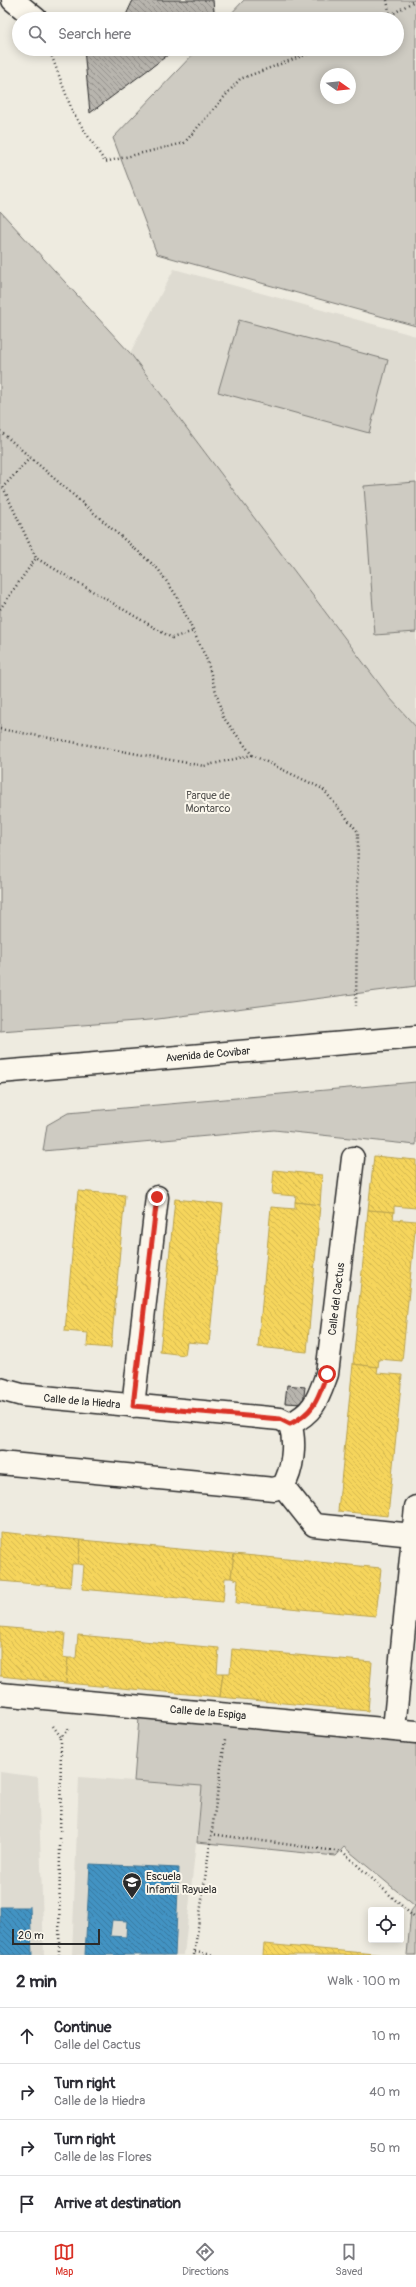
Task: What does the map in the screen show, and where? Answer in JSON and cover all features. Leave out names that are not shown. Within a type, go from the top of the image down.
[{"type":"street","points":[[13,0],[28,12]]},
{"type":"street","points":[[37,12],[38,0]]},
{"type":"street","name":"Avenida de Covibar","points":[[0,1072],[416,1036]]},
{"type":"street","name":"Calle del Cactus","points":[[290,1424],[304,1418],[315,1405],[327,1374],[353,1158]]},
{"type":"street","points":[[133,1406],[157,1197]]},
{"type":"street","name":"Calle de la Hiedra","points":[[0,1389],[22,1395],[280,1419],[290,1424]]},
{"type":"street","points":[[0,1463],[274,1489],[283,1486],[289,1476],[293,1434],[290,1424]]},
{"type":"street","points":[[283,1486],[314,1525],[413,1535]]},
{"type":"street","points":[[394,1729],[416,1508]]},
{"type":"street","name":"Calle de la Espiga","points":[[0,1694],[416,1732]]},
{"type":"path","points":[[387,0],[389,12]]},
{"type":"path","points":[[396,12],[416,0]]},
{"type":"path","points":[[52,56],[73,113],[105,162],[184,143],[240,79],[302,56]]},
{"type":"path","points":[[0,431],[158,569],[176,595],[207,660],[223,717],[252,755],[323,788],[358,832],[356,1006]]},
{"type":"path","points":[[30,458],[3,487],[36,558],[172,638],[194,631]]},
{"type":"path","points":[[0,609],[36,558]]},
{"type":"path","points":[[0,729],[204,766],[252,755]]},
{"type":"path","points":[[59,1955],[61,1737],[89,1703]]},
{"type":"path","points":[[214,1955],[194,1953],[228,1714]]},
{"type":"path","points":[[211,1834],[343,1852],[416,1919]]},
{"type":"shaded area","points":[[174,269],[416,336],[416,727],[390,698],[130,353]]},
{"type":"shaded area","points":[[0,1772],[38,1777],[44,1955],[0,1955]]},
{"type":"shaded area","name":"Escuela Infantil Rayuela","points":[[79,1777],[202,1786],[184,1955],[72,1955]]},
{"type":"green space","points":[[244,0],[416,0],[416,326],[157,254],[113,138],[191,56],[404,56],[404,12],[233,12]]},
{"type":"green space","name":"Parque de Montarco","points":[[0,211],[130,353],[390,698],[416,727],[416,986],[150,1020],[0,1031]]},
{"type":"green space","points":[[239,320],[388,360],[369,433],[218,392]]},
{"type":"green space","points":[[416,482],[416,632],[375,635],[364,486]]},
{"type":"green space","points":[[416,1082],[416,1145],[274,1130],[43,1151],[47,1125],[68,1113]]},
{"type":"green space","points":[[139,1718],[416,1741],[416,1955],[407,1955],[411,1911],[415,1906],[344,1847],[336,1856],[197,1842],[202,1786],[134,1781]]},
{"type":"building: Homes","points":[[374,1156],[416,1160],[416,1208],[394,1206],[394,1212],[368,1210]]},
{"type":"building: Homes","points":[[274,1170],[322,1175],[320,1205],[295,1202],[296,1196],[272,1194]]},
{"type":"building: Homes","points":[[78,1191],[125,1195],[111,1348],[87,1346],[88,1333],[65,1331]]},
{"type":"building: Homes","points":[[175,1199],[223,1204],[209,1344],[187,1342],[185,1355],[160,1352]]},
{"type":"building: Homes","points":[[295,1202],[320,1205],[307,1352],[258,1347],[271,1207],[295,1209]]},
{"type":"building: Homes","points":[[368,1210],[394,1212],[393,1219],[416,1221],[402,1361],[379,1359],[378,1367],[353,1364]]},
{"type":"building: Homes","points":[[353,1364],[378,1367],[377,1373],[402,1375],[388,1516],[338,1511]]},
{"type":"building: Homes","points":[[0,1532],[81,1540],[78,1564],[72,1564],[70,1587],[0,1581]]},
{"type":"building: Homes","points":[[81,1540],[234,1554],[231,1578],[225,1578],[223,1602],[82,1589],[84,1565],[78,1564]]},
{"type":"building: Homes","points":[[234,1554],[381,1568],[376,1616],[236,1603],[238,1580],[231,1578]]},
{"type":"building: Homes","points":[[0,1627],[65,1633],[63,1657],[68,1658],[66,1683],[0,1676]]},
{"type":"building: Homes","points":[[78,1635],[219,1648],[217,1673],[223,1673],[220,1697],[66,1683],[68,1658],[76,1658]]},
{"type":"building: Homes","points":[[232,1649],[372,1662],[368,1711],[220,1697],[223,1673],[230,1673]]},
{"type":"building: Homes","points":[[264,1944],[386,1955],[263,1955]]},
{"type":"building: Schools","points":[[90,1864],[179,1868],[175,1955],[85,1955]],"holes":[[[112,1920],[127,1921],[126,1937],[110,1936]]]},
{"type":"building: Schools","points":[[0,1907],[30,1907],[32,1955],[0,1955]]},
{"type":"building: Other","points":[[133,0],[213,0],[214,11],[213,12],[127,12]]},
{"type":"building: Other","points":[[85,56],[167,56],[90,113]]},
{"type":"building: Other","points":[[287,1385],[305,1387],[303,1404],[285,1403]]},
{"type":"place","name":"Escuela Infantil Rayuela","points":[[132,1899]]},
{"type":"route","points":[[157,1197],[133,1406],[280,1419],[290,1424],[304,1418],[315,1405],[327,1374]]}]
